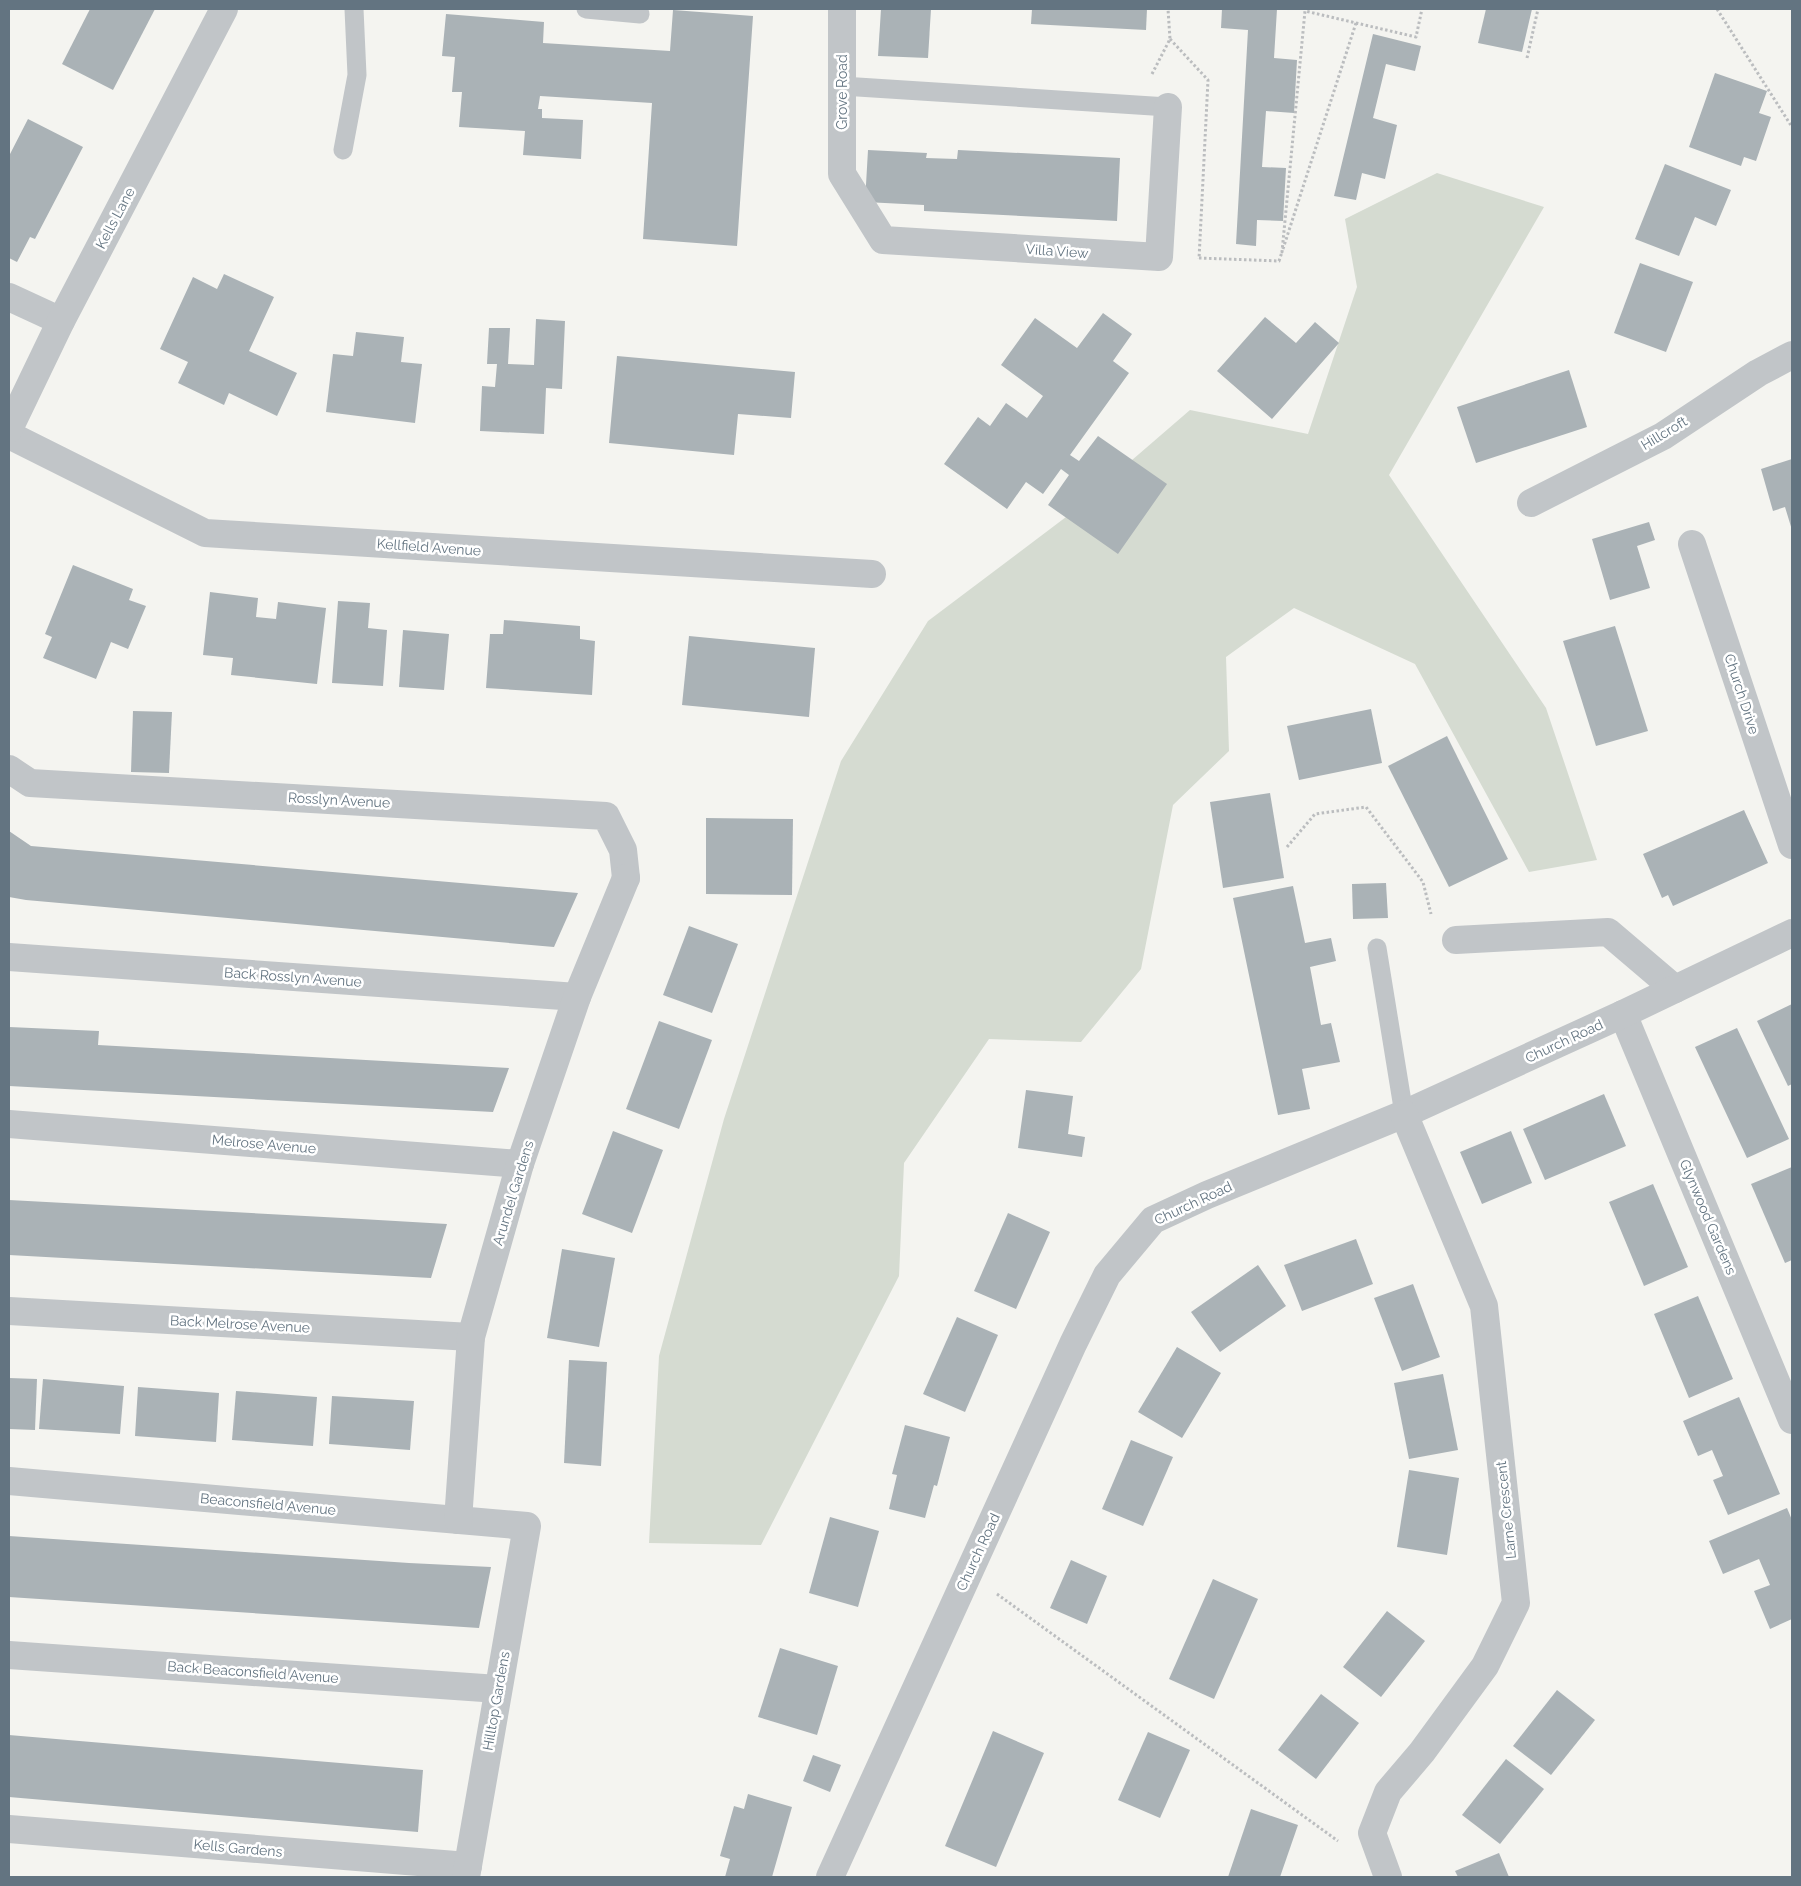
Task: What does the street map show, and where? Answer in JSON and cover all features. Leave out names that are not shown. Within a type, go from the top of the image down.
[{"type":"street","name":"Kells Lane","points":[[9,429],[62,321],[224,9]]},
{"type":"street","name":"Grove Road","points":[[842,9],[842,174]]},
{"type":"street","points":[[1158,257],[1168,107]]},
{"type":"street","name":"Villa View","points":[[842,174],[883,240],[1158,257]]},
{"type":"street","points":[[9,297],[62,321]]},
{"type":"street","name":"Hillcroft","points":[[1531,502],[1663,436],[1758,373],[1792,355]]},
{"type":"street","name":"Kellfield Avenue","points":[[9,435],[205,533],[872,574]]},
{"type":"street","name":"Church Drive","points":[[1692,544],[1792,845]]},
{"type":"street","name":"Rosslyn Avenue","points":[[9,769],[30,783],[606,816],[623,850],[626,878]]},
{"type":"street","name":"Arundel Gardens","points":[[458,1520],[471,1337],[520,1164],[577,997],[626,878]]},
{"type":"street","points":[[1456,940],[1608,932],[1675,989]]},
{"type":"street","name":"Church Road","points":[[830,1877],[1073,1344],[1107,1276],[1153,1220],[1207,1195],[1404,1114],[1623,1014],[1792,933]]},
{"type":"street","name":"Back Rosslyn Avenue","points":[[9,957],[577,997]]},
{"type":"street","name":"Glynwood Gardens","points":[[1623,1014],[1792,1420]]},
{"type":"street","name":"Larne Crescent","points":[[1388,1877],[1372,1832],[1388,1792],[1422,1752],[1485,1666],[1516,1603],[1484,1306],[1404,1114]]},
{"type":"street","name":"Melrose Avenue","points":[[9,1124],[520,1164]]},
{"type":"street","name":"Back Melrose Avenue","points":[[9,1311],[471,1337]]},
{"type":"street","name":"Beaconsfield Avenue","points":[[9,1481],[527,1526]]},
{"type":"street","name":"Hilltop Gardens","points":[[467,1872],[527,1526]]},
{"type":"street","name":"Back Beaconsfield Avenue","points":[[9,1656],[498,1689]]},
{"type":"street","name":"Kells Gardens","points":[[9,1829],[467,1872]]},
{"type":"lane","points":[[343,150],[357,75],[354,9]]},
{"type":"lane","points":[[586,9],[640,14]]},
{"type":"lane","points":[[842,86],[1168,107]]},
{"type":"lane","points":[[1377,948],[1404,1114]]},
{"type":"path","points":[[1168,9],[1170,39],[1152,74],[1168,107]]},
{"type":"path","points":[[1282,252],[1304,11],[1416,37],[1422,9]]},
{"type":"path","points":[[1527,58],[1538,9]]},
{"type":"path","points":[[1717,9],[1792,127]]},
{"type":"path","points":[[1158,257],[1279,260],[1356,23]]},
{"type":"path","points":[[1287,847],[1315,814],[1366,807],[1423,882],[1437,940],[1456,940]]},
{"type":"path","points":[[968,1573],[1339,1842]]},
{"type":"shaded area","points":[[1437,173],[1544,207],[1389,475],[1546,708],[1597,860],[1529,872],[1415,664],[1294,608],[1226,657],[1229,751],[1173,805],[1141,969],[1081,1042],[989,1039],[904,1163],[899,1276],[761,1545],[649,1543],[659,1356],[724,1119],[841,761],[928,621],[1066,517],[1190,410],[1308,434],[1357,287],[1345,219]]},
{"type":"building","points":[[90,9],[155,9],[113,90],[62,64]]},
{"type":"building","points":[[881,9],[931,9],[928,58],[878,56]]},
{"type":"building","points":[[1032,9],[1147,9],[1146,30],[1031,24]]},
{"type":"building","points":[[1222,9],[1277,9],[1274,58],[1297,60],[1294,113],[1266,111],[1262,167],[1286,168],[1283,221],[1257,220],[1256,246],[1236,244],[1248,30],[1221,28]]},
{"type":"building","points":[[1486,9],[1532,9],[1522,52],[1478,43]]},
{"type":"building","points":[[673,10],[753,16],[737,246],[643,239],[652,103],[540,96],[538,109],[542,109],[542,118],[583,120],[581,159],[523,155],[525,131],[459,127],[462,92],[452,92],[455,57],[442,56],[446,14],[544,22],[543,43],[670,51]]},
{"type":"building","points":[[1373,34],[1421,46],[1415,71],[1386,64],[1373,118],[1397,125],[1385,179],[1362,173],[1356,200],[1334,196]]},
{"type":"building","points":[[1715,73],[1767,91],[1759,113],[1771,117],[1756,161],[1744,157],[1741,166],[1689,147]]},
{"type":"building","points":[[28,119],[83,147],[35,239],[30,237],[17,262],[9,258],[9,156]]},
{"type":"building","points":[[868,150],[927,153],[926,158],[957,159],[958,150],[1120,158],[1117,221],[924,211],[924,205],[865,202]]},
{"type":"building","points":[[1665,164],[1731,190],[1716,226],[1695,217],[1679,256],[1635,239]]},
{"type":"building","points":[[1640,263],[1693,282],[1666,352],[1614,333]]},
{"type":"building","points":[[224,274],[274,297],[249,351],[297,373],[277,416],[229,393],[224,405],[178,383],[188,362],[160,349],[193,277],[217,289]]},
{"type":"building","points":[[1103,313],[1132,334],[1113,361],[1129,373],[1070,455],[1079,461],[1098,436],[1167,484],[1118,554],[1048,505],[1069,475],[1061,469],[1043,494],[1026,482],[1007,509],[944,464],[978,417],[990,426],[1006,403],[1027,418],[1043,396],[1001,365],[1035,318],[1077,348]]},
{"type":"building","points":[[1265,317],[1296,343],[1315,322],[1339,343],[1272,419],[1217,371]]},
{"type":"building","points":[[536,319],[565,321],[562,389],[546,388],[544,434],[480,431],[482,386],[495,387],[497,364],[487,364],[489,328],[510,328],[508,364],[534,365]]},
{"type":"building","points":[[356,332],[404,337],[401,362],[422,364],[415,423],[326,412],[333,354],[353,356]]},
{"type":"building","points":[[617,356],[795,372],[791,418],[738,414],[734,455],[609,443]]},
{"type":"building","points":[[1569,370],[1587,427],[1476,463],[1457,407]]},
{"type":"building","points":[[1792,459],[1792,530],[1785,507],[1773,511],[1761,469]]},
{"type":"building","points":[[1649,522],[1655,540],[1637,546],[1650,588],[1610,600],[1592,539]]},
{"type":"building","points":[[73,565],[133,589],[129,600],[146,606],[128,649],[111,642],[96,679],[43,658],[52,637],[45,634]]},
{"type":"building","points":[[210,592],[258,598],[256,617],[276,619],[278,602],[326,608],[317,684],[231,675],[233,658],[203,655]]},
{"type":"building","points":[[338,601],[370,603],[368,628],[387,630],[383,686],[332,683]]},
{"type":"building","points":[[504,620],[580,626],[580,639],[595,641],[592,695],[486,688],[490,634],[503,634]]},
{"type":"building","points":[[1615,626],[1648,731],[1596,746],[1563,641]]},
{"type":"building","points":[[403,630],[449,634],[444,690],[399,687]]},
{"type":"building","points":[[689,636],[815,648],[809,717],[682,705]]},
{"type":"building","points":[[1371,709],[1382,763],[1299,780],[1287,726]]},
{"type":"building","points":[[133,711],[172,712],[169,773],[131,772]]},
{"type":"building","points":[[1447,736],[1508,859],[1449,887],[1388,766]]},
{"type":"building","points":[[1270,793],[1284,878],[1223,888],[1210,802]]},
{"type":"building","points":[[1744,810],[1768,863],[1673,906],[1668,895],[1662,898],[1643,854]]},
{"type":"building","points":[[706,818],[793,819],[792,895],[706,894]]},
{"type":"building","points":[[9,831],[31,846],[578,893],[554,947],[26,900],[9,897]]},
{"type":"building","points":[[1386,883],[1388,918],[1353,919],[1352,884]]},
{"type":"building","points":[[1293,886],[1305,943],[1331,938],[1336,961],[1310,967],[1321,1025],[1331,1023],[1340,1062],[1302,1069],[1310,1109],[1278,1115],[1233,898]]},
{"type":"building","points":[[689,926],[738,944],[712,1013],[663,995]]},
{"type":"building","points":[[1792,1004],[1792,1084],[1788,1086],[1757,1021]]},
{"type":"building","points":[[659,1021],[712,1040],[679,1129],[626,1109]]},
{"type":"building","points":[[9,1027],[99,1031],[98,1045],[509,1068],[493,1112],[9,1086]]},
{"type":"building","points":[[1737,1028],[1789,1139],[1747,1158],[1695,1047]]},
{"type":"building","points":[[1026,1090],[1073,1096],[1068,1134],[1085,1137],[1082,1157],[1018,1148]]},
{"type":"building","points":[[1604,1094],[1626,1146],[1545,1180],[1523,1129]]},
{"type":"building","points":[[613,1131],[663,1150],[632,1233],[582,1214]]},
{"type":"building","points":[[1511,1131],[1532,1183],[1482,1204],[1460,1152]]},
{"type":"building","points":[[1792,1167],[1792,1260],[1785,1263],[1751,1184]]},
{"type":"building","points":[[1653,1184],[1688,1267],[1644,1286],[1609,1202]]},
{"type":"building","points":[[9,1200],[447,1224],[431,1278],[9,1255]]},
{"type":"building","points":[[1008,1213],[1050,1232],[1016,1309],[974,1291]]},
{"type":"building","points":[[1356,1239],[1373,1284],[1302,1311],[1284,1265]]},
{"type":"building","points":[[562,1249],[615,1258],[599,1347],[547,1338]]},
{"type":"building","points":[[1258,1265],[1286,1306],[1220,1352],[1191,1312]]},
{"type":"building","points":[[1413,1284],[1440,1357],[1402,1371],[1374,1298]]},
{"type":"building","points":[[1698,1296],[1733,1379],[1689,1398],[1654,1314]]},
{"type":"building","points":[[957,1317],[998,1335],[965,1412],[923,1394]]},
{"type":"building","points":[[1177,1347],[1221,1373],[1182,1438],[1138,1412]]},
{"type":"building","points":[[569,1360],[607,1362],[601,1466],[564,1463]]},
{"type":"building","points":[[1443,1374],[1458,1450],[1409,1459],[1394,1383]]},
{"type":"building","points":[[9,1378],[37,1379],[35,1430],[9,1429]]},
{"type":"building","points":[[43,1379],[124,1386],[120,1434],[39,1429]]},
{"type":"building","points":[[138,1387],[219,1393],[216,1442],[135,1436]]},
{"type":"building","points":[[236,1391],[317,1397],[313,1446],[232,1440]]},
{"type":"building","points":[[332,1396],[414,1401],[410,1450],[329,1444]]},
{"type":"building","points":[[1739,1397],[1780,1494],[1728,1515],[1713,1480],[1723,1476],[1712,1450],[1698,1456],[1683,1421]]},
{"type":"building","points":[[905,1425],[950,1437],[937,1486],[934,1485],[925,1518],[889,1509],[897,1475],[892,1474]]},
{"type":"building","points":[[1131,1440],[1173,1457],[1143,1526],[1102,1509]]},
{"type":"building","points":[[1409,1470],[1459,1478],[1447,1555],[1397,1547]]},
{"type":"building","points":[[1787,1508],[1792,1520],[1792,1619],[1770,1629],[1754,1591],[1770,1585],[1759,1559],[1723,1574],[1709,1541]]},
{"type":"building","points":[[830,1517],[879,1531],[858,1607],[809,1593]]},
{"type":"building","points":[[9,1536],[491,1567],[479,1628],[9,1597]]},
{"type":"building","points":[[1071,1560],[1107,1576],[1087,1624],[1050,1608]]},
{"type":"building","points":[[1213,1579],[1258,1599],[1214,1699],[1169,1679]]},
{"type":"building","points":[[1387,1611],[1425,1641],[1381,1697],[1343,1667]]},
{"type":"building","points":[[780,1648],[838,1666],[817,1735],[758,1717]]},
{"type":"building","points":[[1557,1690],[1595,1720],[1551,1775],[1513,1746]]},
{"type":"building","points":[[1321,1694],[1359,1723],[1316,1779],[1278,1750]]},
{"type":"building","points":[[993,1731],[1044,1753],[996,1867],[945,1846]]},
{"type":"building","points":[[1148,1732],[1190,1750],[1160,1818],[1118,1800]]},
{"type":"building","points":[[9,1735],[423,1770],[418,1832],[9,1797]]},
{"type":"building","points":[[813,1755],[841,1765],[830,1792],[803,1781]]},
{"type":"building","points":[[1506,1759],[1544,1789],[1500,1844],[1462,1815]]},
{"type":"building","points":[[748,1794],[792,1807],[772,1877],[725,1877],[730,1859],[720,1856],[734,1806],[744,1809]]},
{"type":"building","points":[[1251,1809],[1298,1825],[1280,1877],[1228,1877]]},
{"type":"building","points":[[1499,1853],[1509,1877],[1458,1877],[1455,1871]]}]
